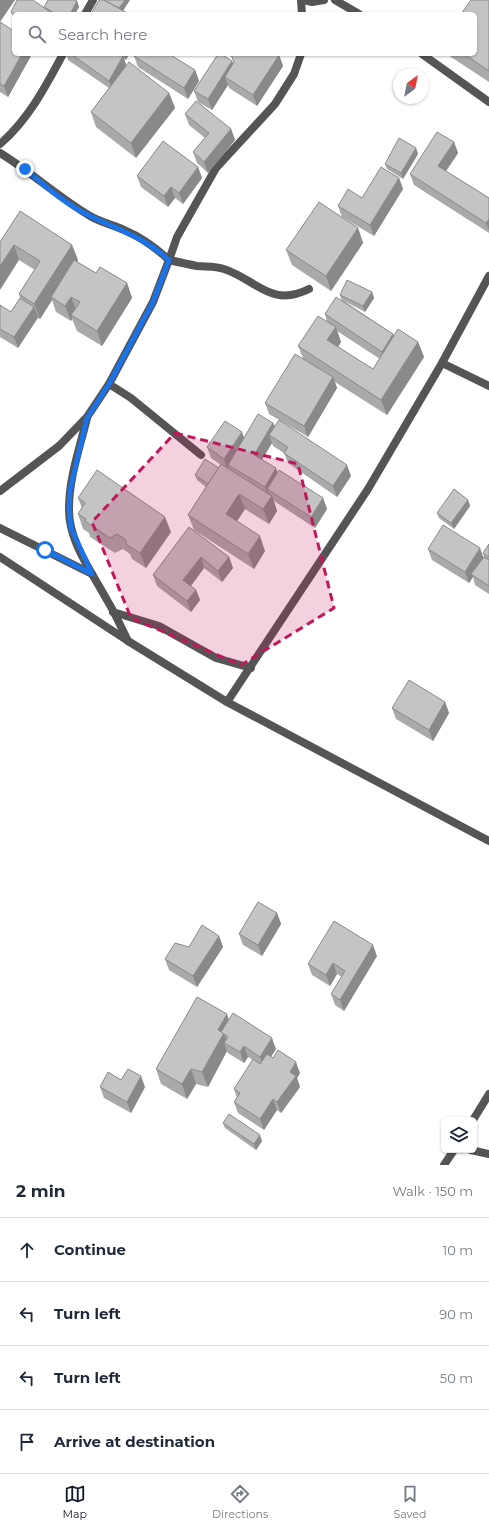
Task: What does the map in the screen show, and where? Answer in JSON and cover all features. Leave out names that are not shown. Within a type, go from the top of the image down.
[{"type":"street","points":[[86,12],[93,0]]},
{"type":"street","points":[[302,12],[303,0],[312,2],[324,0]]},
{"type":"street","points":[[336,0],[356,12]]},
{"type":"street","points":[[0,144],[13,133],[25,117],[62,56]]},
{"type":"street","points":[[0,491],[59,446],[87,418],[109,384],[153,302],[177,237],[216,168],[275,104],[294,74],[300,56]]},
{"type":"street","points":[[425,56],[489,102]]},
{"type":"street","points":[[0,153],[25,169],[51,191],[84,213],[124,230],[154,246],[169,260],[198,266],[224,269],[268,292],[285,296],[296,295],[309,288]]},
{"type":"street","points":[[227,702],[251,668],[368,489],[442,362],[489,276]]},
{"type":"street","points":[[442,362],[489,386]]},
{"type":"street","points":[[109,384],[130,398],[201,455]]},
{"type":"street","points":[[87,418],[70,490],[69,509],[71,528],[92,574],[128,641]]},
{"type":"street","points":[[0,528],[92,574]]},
{"type":"street","points":[[0,556],[128,641],[227,702],[489,841]]},
{"type":"street","points":[[113,612],[159,626],[216,658],[251,668]]},
{"type":"street","points":[[475,1117],[489,1094]]},
{"type":"street","points":[[477,1151],[489,1154]]},
{"type":"street","points":[[444,1165],[452,1153]]},
{"type":"highlighted area","points":[[175,433],[298,464],[334,608],[241,665],[131,618],[92,522]]},
{"type":"building","points":[[17,0],[33,0],[50,12],[12,13]]},
{"type":"building","points":[[48,0],[77,1],[71,12],[53,12],[44,7]]},
{"type":"building","points":[[99,0],[104,0],[125,12],[92,12]]},
{"type":"building","points":[[104,0],[125,0],[119,8]]},
{"type":"building","points":[[471,0],[489,0],[489,71],[467,56],[477,56],[477,12],[462,12]]},
{"type":"building","points":[[0,22],[12,30],[12,56],[21,56],[4,86],[0,84]]},
{"type":"building","points":[[74,56],[123,56],[109,81]]},
{"type":"building","points":[[134,56],[172,56],[195,70],[184,88]]},
{"type":"building","points":[[217,56],[224,56],[232,61],[208,99],[194,91]]},
{"type":"building","points":[[231,56],[278,56],[253,95],[225,77],[234,62]]},
{"type":"building","points":[[129,62],[169,93],[131,143],[91,112]]},
{"type":"building","points":[[196,101],[231,129],[204,162],[193,152],[209,133],[185,114]]},
{"type":"building","points":[[437,132],[454,142],[438,166],[489,198],[489,219],[486,223],[410,174]]},
{"type":"building","points":[[399,138],[416,148],[401,173],[385,164]]},
{"type":"building","points":[[163,141],[198,167],[179,193],[171,187],[164,196],[137,176]]},
{"type":"building","points":[[381,167],[399,178],[370,225],[338,206],[348,189],[362,198]]},
{"type":"building","points":[[319,202],[358,228],[326,276],[286,250]]},
{"type":"building","points":[[20,211],[72,245],[34,304],[19,294],[40,261],[14,245],[0,266],[0,242]]},
{"type":"building","points":[[74,260],[96,273],[100,267],[127,283],[97,331],[71,315],[80,302],[71,297],[65,306],[51,297]]},
{"type":"building","points":[[347,280],[372,292],[363,306],[340,295]]},
{"type":"building","points":[[336,297],[393,334],[382,352],[325,314]]},
{"type":"building","points":[[20,298],[34,307],[14,337],[0,329],[0,305],[11,312]]},
{"type":"building","points":[[318,316],[336,327],[327,340],[373,369],[398,329],[418,342],[381,400],[298,346]]},
{"type":"building","points":[[295,354],[333,377],[304,426],[265,403]]},
{"type":"building","points":[[258,414],[273,423],[254,455],[276,468],[265,487],[228,465]]},
{"type":"building","points":[[279,420],[347,465],[333,486],[284,453],[288,447],[269,435]]},
{"type":"building","points":[[225,421],[242,432],[224,459],[207,447]]},
{"type":"building","points":[[205,459],[219,468],[208,484],[195,475]]},
{"type":"building","points":[[221,464],[272,496],[263,509],[239,494],[226,514],[260,536],[248,554],[188,515]]},
{"type":"building","points":[[97,470],[165,517],[140,553],[126,544],[126,540],[117,534],[110,538],[85,521],[86,519],[78,514],[85,503],[78,498]]},
{"type":"building","points":[[279,470],[323,498],[311,517],[267,489]]},
{"type":"building","points":[[454,489],[468,500],[451,523],[437,513]]},
{"type":"building","points":[[443,525],[480,548],[465,572],[428,549]]},
{"type":"building","points":[[189,527],[229,557],[218,571],[201,557],[183,580],[196,590],[187,601],[153,575]]},
{"type":"building","points":[[489,544],[489,557],[483,553]]},
{"type":"building","points":[[484,557],[489,560],[489,586],[471,574]]},
{"type":"building","points":[[409,680],[445,702],[429,730],[392,708]]},
{"type":"building","points":[[258,902],[277,913],[258,945],[239,934]]},
{"type":"building","points":[[334,921],[373,945],[340,1000],[331,994],[345,971],[333,963],[326,975],[308,964]]},
{"type":"building","points":[[202,925],[219,936],[193,976],[165,959],[175,943],[189,947]]},
{"type":"building","points":[[197,997],[227,1014],[218,1030],[224,1033],[202,1072],[191,1069],[182,1084],[156,1069]]},
{"type":"building","points":[[233,1013],[272,1038],[260,1057],[244,1046],[240,1052],[224,1043],[228,1037],[221,1032]]},
{"type":"building","points":[[278,1050],[296,1062],[290,1072],[296,1076],[277,1102],[273,1099],[260,1119],[234,1102],[240,1093],[234,1089],[253,1059],[260,1064],[267,1054],[273,1058]]},
{"type":"building","points":[[128,1069],[141,1076],[127,1102],[100,1087],[108,1072],[121,1080]]},
{"type":"building","points":[[229,1114],[260,1135],[254,1144],[223,1123]]},
{"type":"route","points":[[25,169],[51,191],[91,217],[124,230],[154,246],[169,260],[153,302],[109,384],[87,418],[70,490],[69,509],[71,528],[86,564],[92,574],[45,550]]}]
